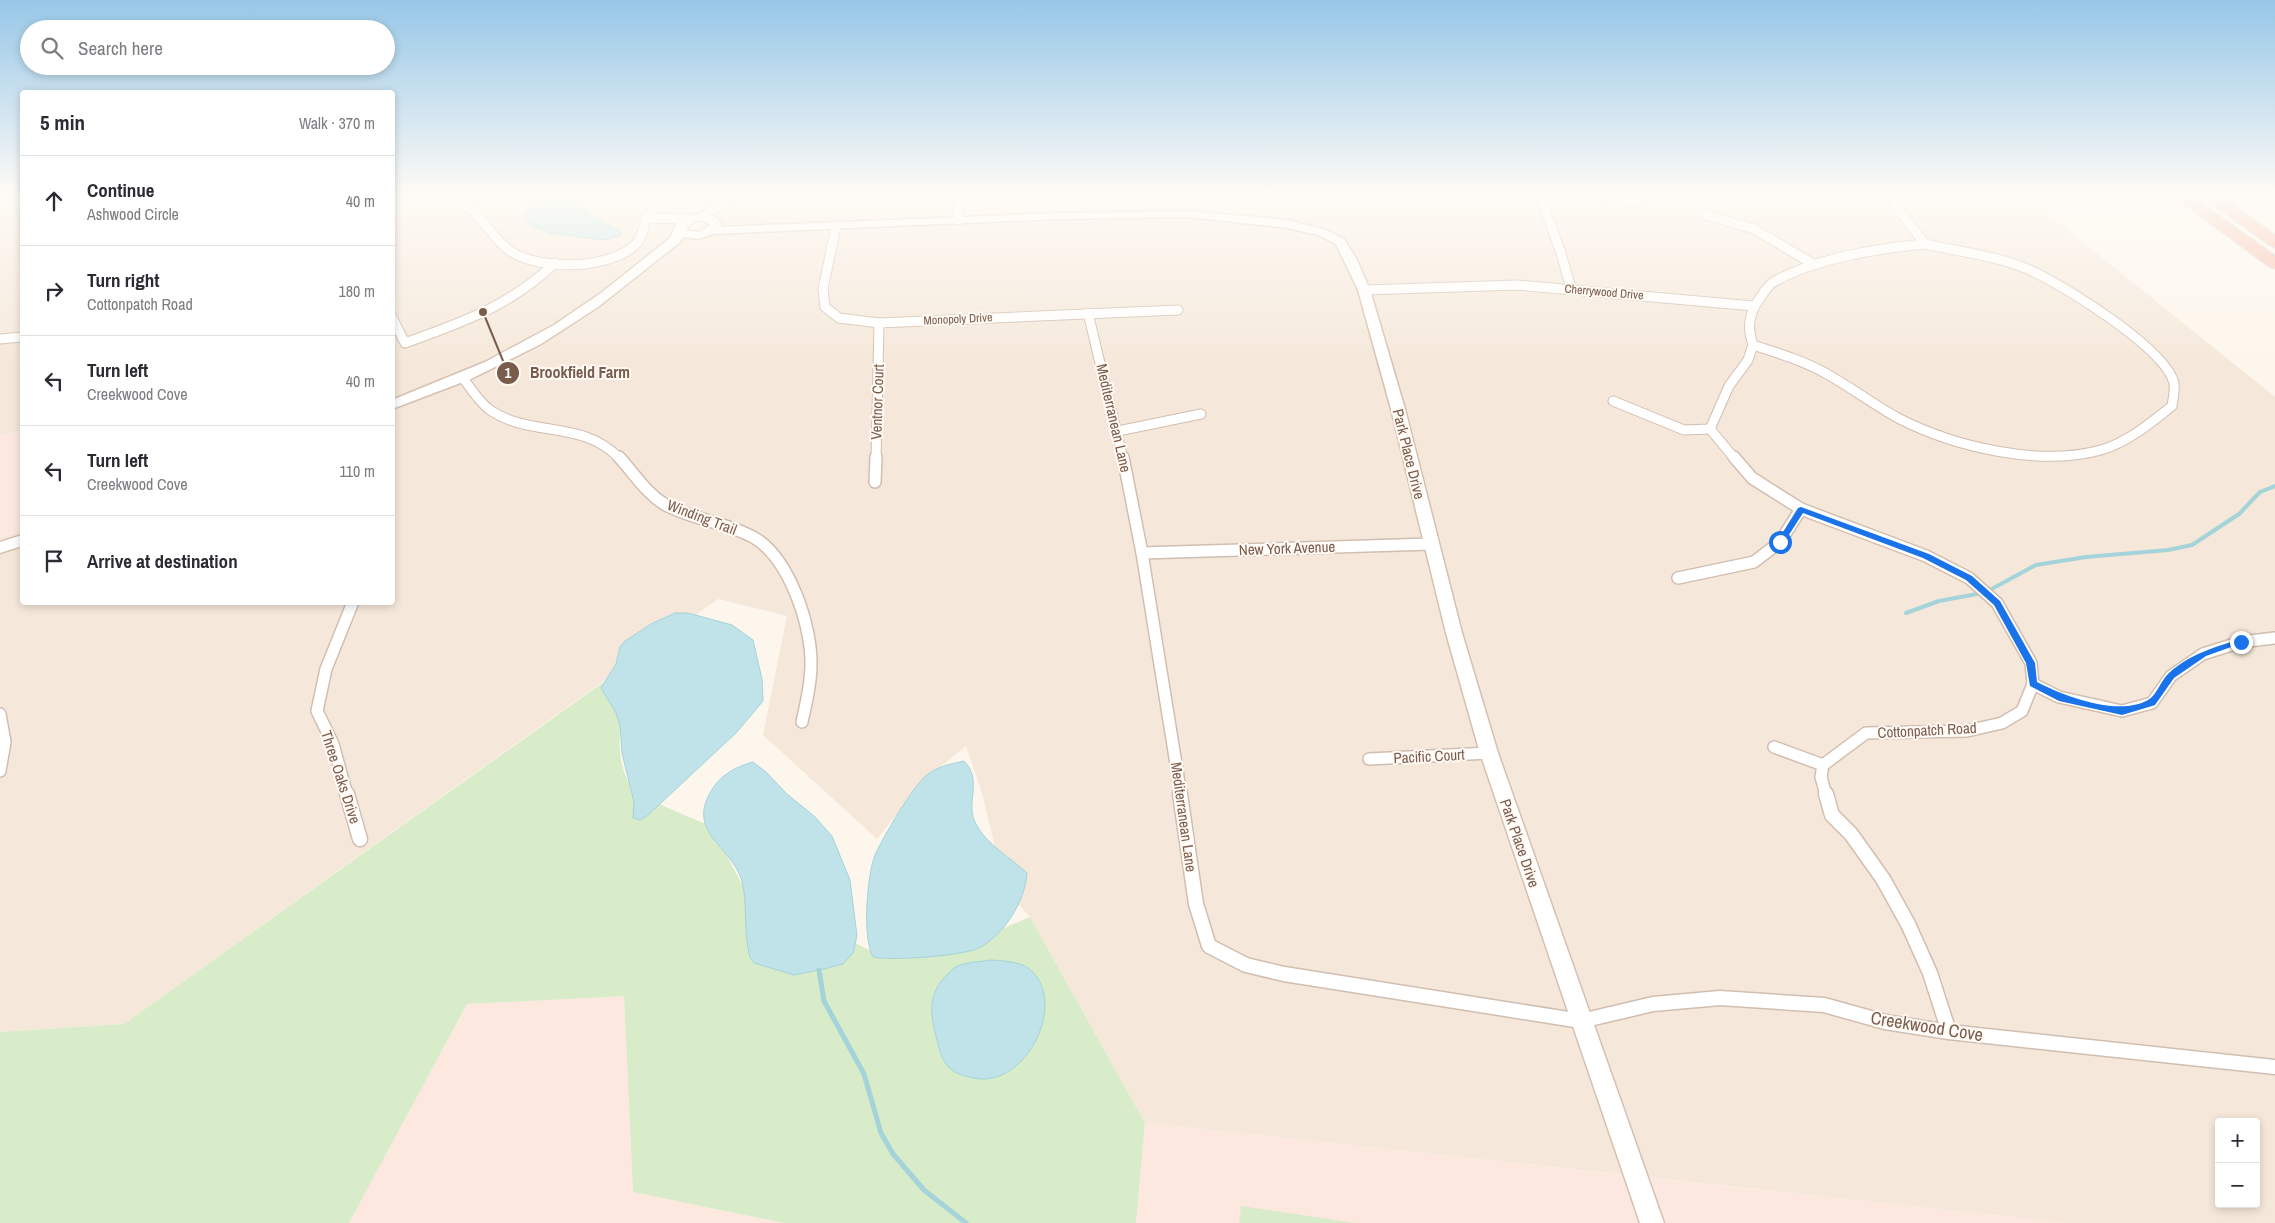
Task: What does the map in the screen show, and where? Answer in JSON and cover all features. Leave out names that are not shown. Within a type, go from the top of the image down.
[{"type":"highway","points":[[2259,251],[2275,262]]},
{"type":"street","points":[[510,251],[525,258],[556,263],[591,264],[625,251]]},
{"type":"street","points":[[617,286],[661,251]]},
{"type":"street","points":[[395,404],[463,378],[500,361],[560,327],[667,251]]},
{"type":"street","name":"Monopoly Drive","points":[[831,251],[823,289],[825,307],[839,318],[880,323],[1178,310]]},
{"type":"street","name":"Park Place Drive","points":[[1346,251],[1364,290],[1398,409],[1454,633],[1489,753],[1652,1223]]},
{"type":"street","points":[[1560,251],[1571,288]]},
{"type":"street","points":[[1790,251],[1815,266]]},
{"type":"street","points":[[1710,429],[1729,386],[1748,360],[1753,345],[1748,333],[1754,306],[1771,284],[1815,266],[1872,251]]},
{"type":"street","points":[[1753,345],[1826,373],[1865,400],[1908,423],[1955,439],[2008,452],[2057,457],[2102,450],[2148,426],[2172,406],[2174,383],[2154,352],[2079,296],[2048,278],[2024,268],[1964,251]]},
{"type":"street","points":[[395,323],[405,343],[497,308],[530,288],[556,263]]},
{"type":"street","name":"Cherrywood Drive","points":[[1364,290],[1478,285],[1571,288],[1754,306]]},
{"type":"street","name":"Mediterranean Lane","points":[[1088,313],[1118,431],[1142,553],[1171,728],[1196,904],[1209,946],[1246,965],[1284,974],[1581,1021]]},
{"type":"street","name":"Ventnor Court","points":[[875,482],[880,323]]},
{"type":"street","points":[[0,339],[20,337]]},
{"type":"street","name":"Winding Trail","points":[[463,378],[482,402],[491,410],[521,423],[567,430],[595,439],[616,452],[645,489],[663,504],[744,533],[764,543],[778,560],[805,619],[811,658],[809,687],[802,722]]},
{"type":"street","points":[[1613,401],[1684,430],[1710,429]]},
{"type":"street","points":[[1118,431],[1201,414]]},
{"type":"street","points":[[1710,429],[1752,478],[1801,509],[1926,556],[1969,578],[1997,603],[2017,635],[2031,663],[2033,684],[2059,698],[2122,711],[2152,703],[2171,676],[2203,654],[2241,642],[2275,638]]},
{"type":"street","points":[[1678,578],[1754,562],[1780,542],[1801,509]]},
{"type":"street","points":[[0,548],[20,541]]},
{"type":"street","name":"New York Avenue","points":[[1142,553],[1431,544]]},
{"type":"street","name":"Three Oaks Drive","points":[[352,605],[326,669],[317,710],[333,744],[360,839]]},
{"type":"street","name":"Cottonpatch Road","points":[[1823,765],[1866,733],[1967,731],[2002,723],[2022,711],[2033,684]]},
{"type":"street","points":[[0,714],[5,727],[6,751],[0,771]]},
{"type":"street","points":[[1774,747],[1823,765],[1822,777],[1832,815],[1851,834],[1883,879],[1908,924],[1930,973],[1950,1032]]},
{"type":"street","name":"Pacific Court","points":[[1369,759],[1489,753]]},
{"type":"street","name":"Creekwood Cove","points":[[1581,1021],[1653,1004],[1720,998],[1824,1005],[1886,1022],[1950,1032],[2275,1067]]},
{"type":"shaded area","points":[[0,251],[20,251],[20,431],[0,436]]},
{"type":"shaded area","points":[[395,251],[656,251],[623,276],[661,251],[2094,251],[2275,397],[2275,1223],[2067,1223],[1145,1123],[1030,917],[1005,889],[982,793],[966,746],[924,780],[877,839],[763,735],[787,616],[718,599],[124,1024],[0,1032],[0,538],[20,530],[20,605],[395,605]]},
{"type":"shaded area","points":[[20,431],[20,530],[0,538],[0,436]]},
{"type":"shaded area","points":[[624,995],[633,1192],[784,1223],[349,1223],[467,1004]]},
{"type":"shaded area","points":[[1145,1123],[2066,1223],[1136,1223]]},
{"type":"green space","points":[[633,661],[623,706],[620,738],[620,754],[623,769],[629,783],[655,802],[711,826],[744,888],[875,953],[948,952],[1030,917],[1145,1123],[1136,1223],[784,1223],[633,1192],[624,996],[467,1004],[349,1223],[0,1223],[0,1032],[124,1024]]},
{"type":"green space","points":[[1241,1206],[1355,1223],[1239,1223]]},
{"type":"water","points":[[675,613],[688,613],[732,625],[753,640],[762,679],[763,701],[737,732],[647,816],[640,820],[633,818],[634,802],[622,753],[620,725],[616,713],[601,688],[616,664],[620,647],[625,641],[651,624]]},
{"type":"water","points":[[964,761],[973,777],[972,808],[976,824],[992,844],[1027,873],[1018,905],[1005,926],[979,948],[927,957],[873,957],[868,936],[867,906],[872,864],[875,855],[899,812],[922,780],[936,769]]},
{"type":"water","points":[[753,762],[814,816],[832,836],[850,880],[857,936],[853,953],[843,964],[794,975],[754,963],[750,957],[742,881],[729,857],[712,838],[704,816],[705,803],[716,783],[730,772]]},
{"type":"water","points":[[991,960],[1015,963],[1028,968],[1040,981],[1045,998],[1044,1017],[1038,1036],[1028,1053],[1015,1067],[998,1076],[980,1079],[958,1073],[946,1064],[933,1023],[932,1001],[938,986],[953,969],[967,963]]},
{"type":"waterway","points":[[1988,591],[2036,565],[2086,557],[2168,550],[2192,545],[2239,514],[2260,492],[2275,486]]},
{"type":"waterway","points":[[1906,613],[1939,601],[1977,594]]},
{"type":"waterway","points":[[819,970],[824,1001],[864,1074],[881,1133],[893,1154],[924,1190],[966,1223]]},
{"type":"place","name":"Brookfield Farm","points":[[483,312]]},
{"type":"route","points":[[1780,542],[1801,509],[1926,556],[1969,578],[1997,603],[2017,635],[2031,663],[2033,684],[2059,698],[2122,711],[2152,703],[2171,676],[2203,654],[2241,642]]}]
